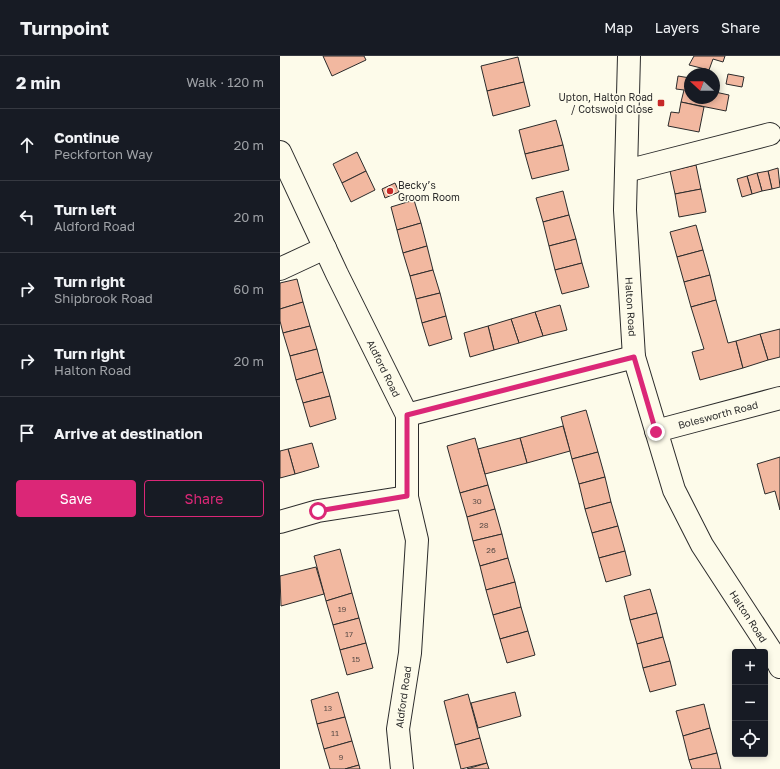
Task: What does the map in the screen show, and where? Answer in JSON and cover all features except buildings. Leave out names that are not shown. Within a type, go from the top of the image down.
[{"type":"street","name":"Halton Road","points":[[629,56],[625,210],[634,357],[674,490],[698,538],[776,657],[780,667]]},
{"type":"street","points":[[626,171],[770,134]]},
{"type":"street","name":"Aldford Road","points":[[280,152],[325,248],[407,415],[407,496],[417,540],[410,653],[398,729],[402,769]]},
{"type":"street","points":[[280,269],[325,248]]},
{"type":"street","points":[[407,415],[634,357]]},
{"type":"street","name":"Bolesworth Road","points":[[656,432],[780,398]]},
{"type":"street","points":[[280,522],[318,511],[407,496]]},
{"type":"place","name":"Upton, Halton Road / Cotswold Close","points":[[661,103]]},
{"type":"place","name":"Becky’s Groom Room","points":[[390,191]]},
{"type":"route","points":[[318,511],[407,496],[407,415],[634,357],[656,432]]}]
